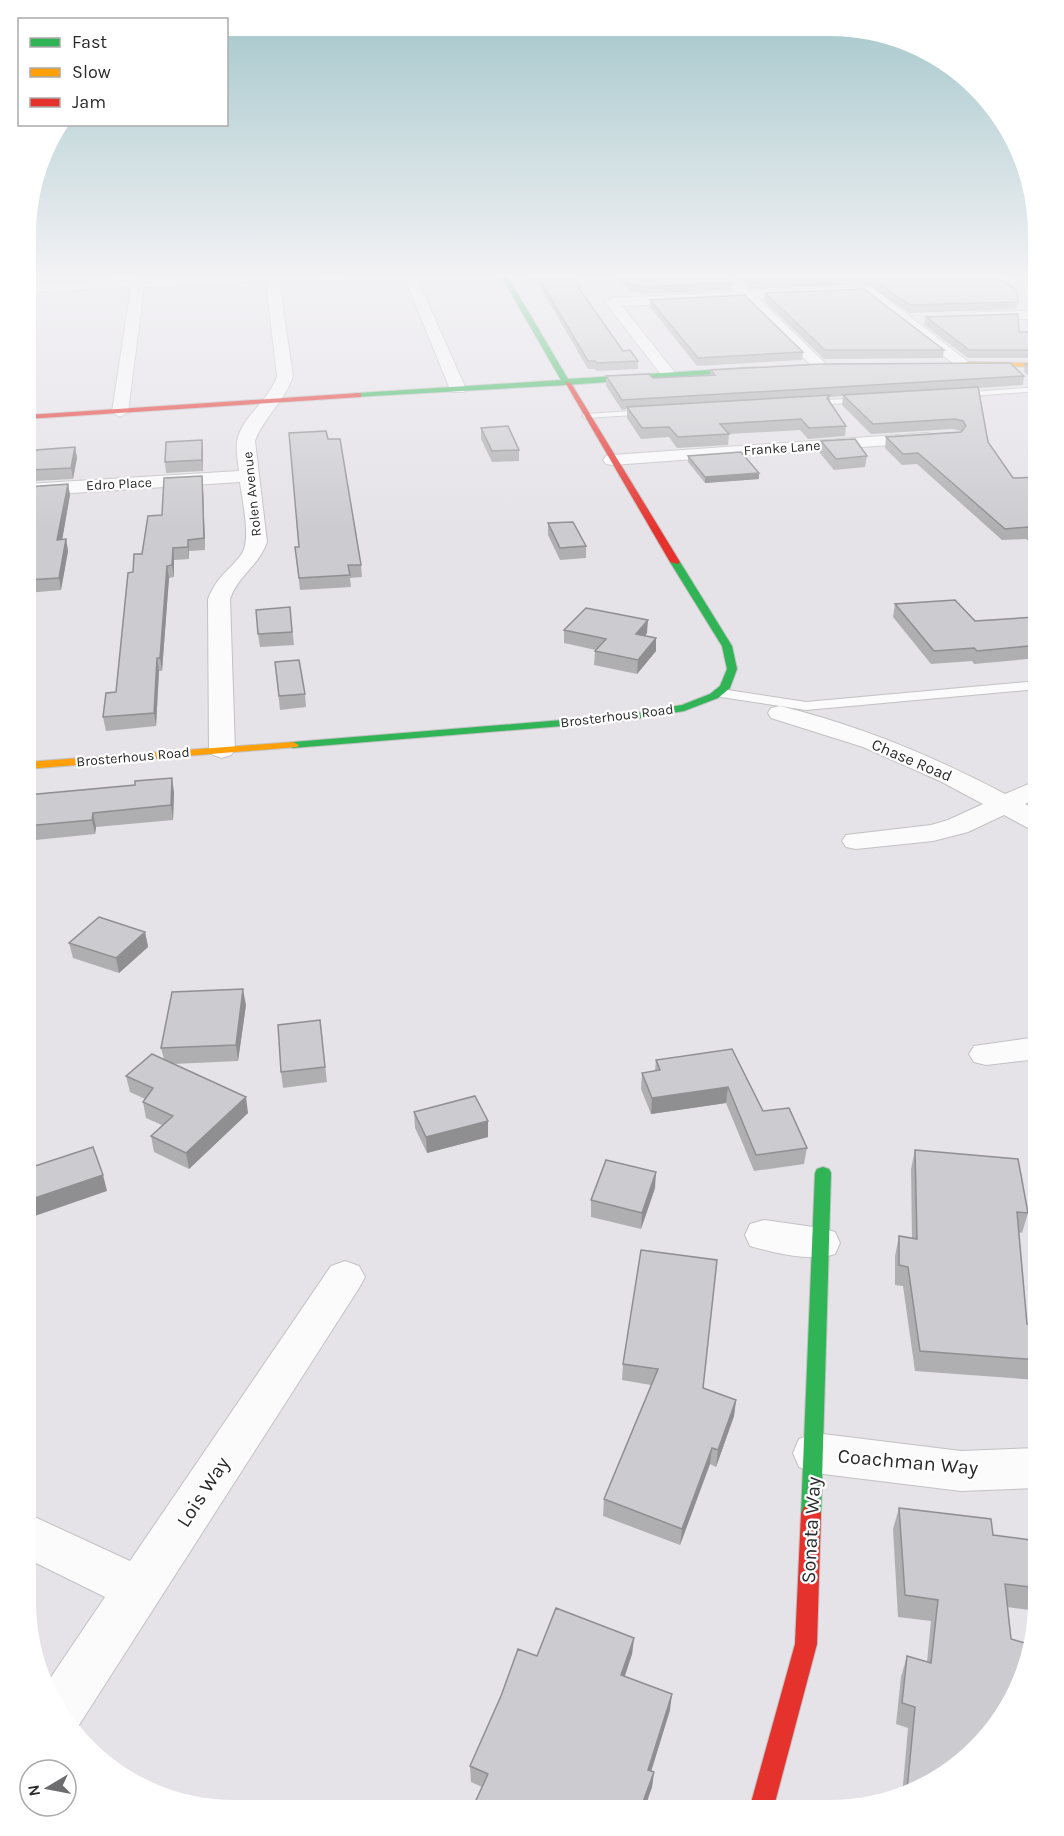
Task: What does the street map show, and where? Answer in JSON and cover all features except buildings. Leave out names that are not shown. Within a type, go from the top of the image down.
[{"type":"street","points":[[120,412],[127,360]]},
{"type":"street","name":"Rolen Avenue","points":[[222,750],[219,599],[225,583],[252,556],[257,543],[246,441],[251,428],[281,389],[285,375],[283,360]]},
{"type":"street","points":[[446,360],[458,389]]},
{"type":"street","points":[[553,360],[727,646],[732,662],[731,678],[721,693]]},
{"type":"street","points":[[657,360],[668,374]]},
{"type":"street","points":[[819,360],[826,366]]},
{"type":"street","points":[[957,360],[963,364]]},
{"type":"street","points":[[940,364],[1012,368],[1028,366]]},
{"type":"street","points":[[797,367],[826,366]]},
{"type":"street","points":[[36,417],[774,368]]},
{"type":"street","name":"Franke Lane","points":[[612,460],[941,437]]},
{"type":"street","name":"Edro Place","points":[[36,489],[248,476]]},
{"type":"street","name":"Brosterhous Road","points":[[36,765],[623,718],[695,705],[721,693]]},
{"type":"street","name":"Chase Road","points":[[780,713],[872,742],[949,775],[1028,817]]},
{"type":"street","points":[[856,842],[933,833],[978,818],[1028,793]]},
{"type":"street","points":[[986,1054],[1028,1049]]},
{"type":"street","name":"Sonata Way","points":[[764,1800],[806,1644],[823,1173]]},
{"type":"street","points":[[764,1235],[821,1243]]},
{"type":"street","name":"Lois Way","points":[[64,1703],[345,1277]]},
{"type":"street","name":"Coachman Way","points":[[814,1453],[961,1471],[1028,1468]]},
{"type":"street","points":[[36,1540],[140,1589]]},
{"type":"lane","points":[[946,395],[1028,390]]},
{"type":"lane","points":[[795,404],[876,399]]},
{"type":"lane","points":[[586,416],[656,412]]},
{"type":"lane","points":[[721,693],[806,706],[1028,686]]},
{"type":"traffic: fast","points":[[553,360],[567,383]]},
{"type":"traffic: fast","points":[[358,395],[756,369]]},
{"type":"traffic: fast","points":[[293,745],[623,718],[684,708],[714,696],[725,688],[732,669],[727,646],[675,562]]},
{"type":"traffic: fast","points":[[811,1514],[823,1173]]},
{"type":"traffic: slow","points":[[966,364],[1028,365]]},
{"type":"traffic: slow","points":[[36,765],[293,745]]},
{"type":"traffic: jam","points":[[567,383],[675,562]]},
{"type":"traffic: jam","points":[[36,416],[358,395]]},
{"type":"traffic: jam","points":[[764,1800],[806,1644],[811,1514]]}]
